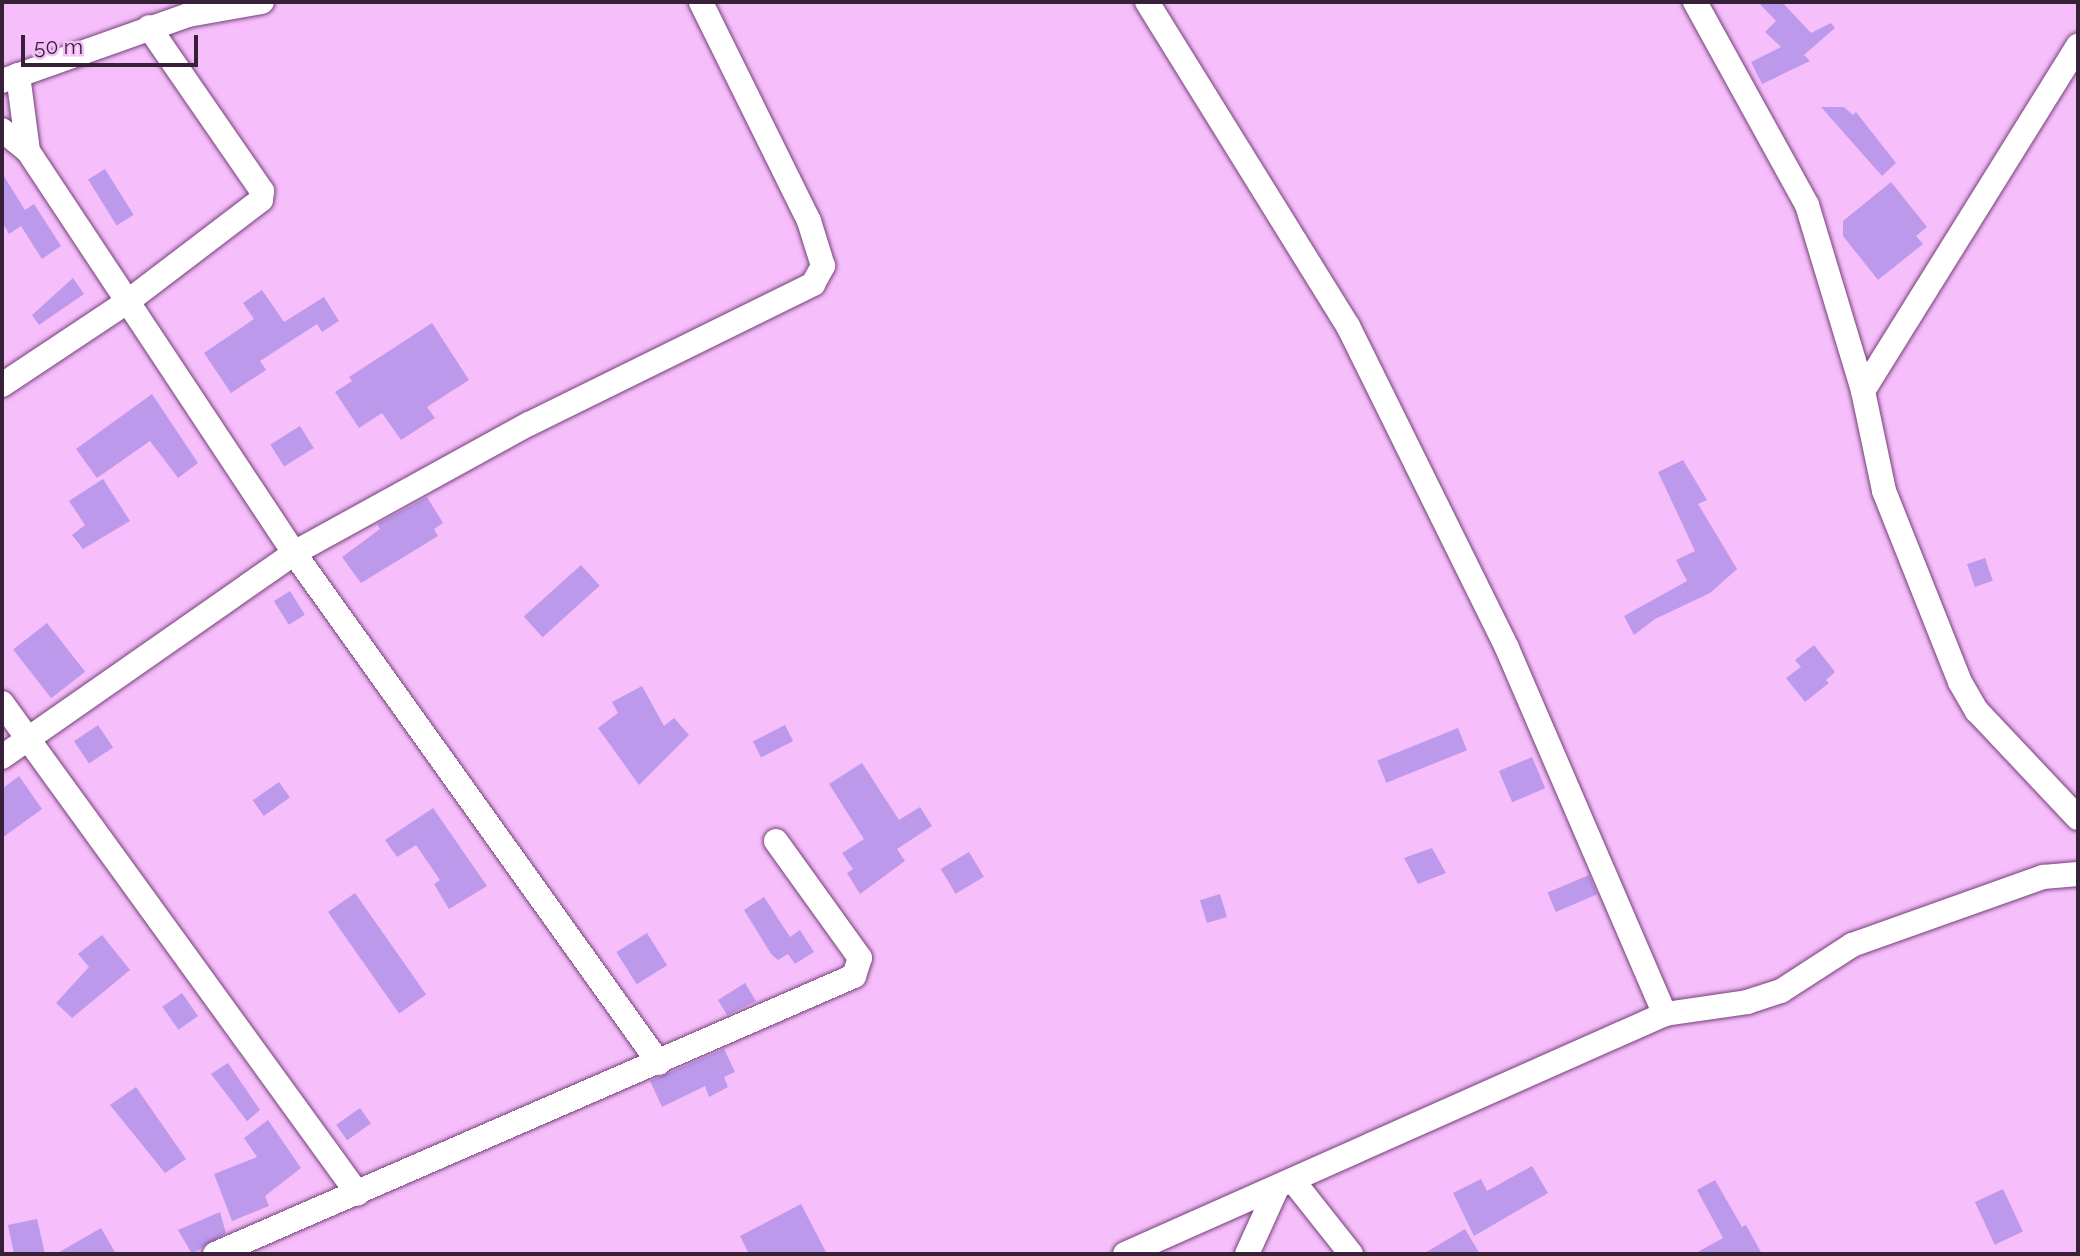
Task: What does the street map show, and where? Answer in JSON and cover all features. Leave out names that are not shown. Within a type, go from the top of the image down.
[{"type":"street","points":[[27,151],[10,78],[188,15],[262,2]]},
{"type":"street","points":[[2,757],[294,554],[528,424],[813,284],[823,266],[813,232],[701,2]]},
{"type":"street","points":[[1147,2],[1348,326],[1507,648],[1665,1014]]},
{"type":"street","points":[[1695,2],[1786,161],[1807,205],[1863,391],[1884,491],[1960,682],[1977,711],[2078,818]]},
{"type":"street","points":[[2,385],[127,302],[261,200],[262,191],[149,27]]},
{"type":"street","points":[[1863,391],[2078,46]]},
{"type":"street","points":[[2,130],[27,151],[294,554],[659,1063]]},
{"type":"street","points":[[2,703],[25,740],[358,1194]]},
{"type":"street","points":[[215,1254],[841,985],[858,969],[860,958],[776,841]]},
{"type":"street","points":[[1125,1254],[1665,1014],[1747,1002],[1781,991],[1852,945],[2043,877],[2078,874]]},
{"type":"street","points":[[1247,1254],[1285,1185]]},
{"type":"street","points":[[1285,1185],[1351,1254]]},
{"type":"building","points":[[1758,2],[1782,2],[1811,33],[1831,23],[1835,28],[1804,55],[1810,61],[1762,84],[1751,62],[1781,47],[1765,32],[1776,21]]},
{"type":"building","points":[[1821,107],[1844,107],[1853,115],[1856,112],[1896,163],[1882,176]]},
{"type":"building","points":[[105,169],[134,215],[117,225],[88,180]]},
{"type":"building","points":[[2,173],[25,210],[34,204],[61,246],[42,259],[21,226],[9,234],[2,222]]},
{"type":"building","points":[[1891,182],[1927,227],[1916,236],[1923,244],[1878,280],[1843,236],[1843,221]]},
{"type":"building","points":[[73,278],[84,294],[39,325],[32,315]]},
{"type":"building","points":[[262,290],[284,322],[324,297],[339,321],[322,332],[317,324],[260,361],[266,370],[231,393],[204,353],[254,319],[243,303]]},
{"type":"building","points":[[432,323],[469,380],[427,407],[435,418],[401,440],[382,413],[359,428],[335,392],[352,381],[349,377]]},
{"type":"building","points":[[152,394],[198,463],[178,478],[150,441],[97,478],[76,449]]},
{"type":"building","points":[[300,426],[314,448],[284,467],[270,445]]},
{"type":"building","points":[[1683,460],[1707,500],[1698,504],[1737,569],[1710,593],[1655,619],[1634,635],[1624,616],[1687,581],[1676,560],[1695,551],[1658,472]]},
{"type":"building","points":[[103,479],[130,521],[83,549],[72,535],[85,525],[69,501]]},
{"type":"building","points":[[427,497],[443,523],[434,529],[438,536],[361,583],[342,557],[380,529],[377,524]]},
{"type":"building","points":[[1985,558],[1993,581],[1975,587],[1967,564]]},
{"type":"building","points":[[581,565],[600,586],[543,637],[524,617]]},
{"type":"building","points":[[290,591],[305,615],[289,625],[274,601]]},
{"type":"building","points":[[47,623],[85,672],[51,698],[13,649]]},
{"type":"building","points":[[1814,645],[1835,672],[1826,680],[1829,683],[1805,702],[1786,678],[1801,667],[1795,660]]},
{"type":"building","points":[[642,686],[664,726],[674,718],[689,735],[639,785],[598,728],[618,713],[612,702]]},
{"type":"building","points":[[98,725],[113,747],[89,764],[74,741]]},
{"type":"building","points":[[785,725],[793,741],[761,757],[753,741]]},
{"type":"building","points":[[1458,728],[1467,750],[1386,783],[1377,761]]},
{"type":"building","points":[[1532,757],[1545,788],[1512,802],[1499,771]]},
{"type":"building","points":[[862,763],[899,820],[920,807],[932,826],[897,849],[905,861],[860,894],[847,873],[853,869],[842,853],[864,839],[829,784]]},
{"type":"building","points":[[19,776],[42,809],[2,838],[2,789]]},
{"type":"building","points":[[279,782],[290,798],[264,816],[253,800]]},
{"type":"building","points":[[433,808],[487,886],[449,909],[434,884],[440,880],[416,845],[397,857],[385,840]]},
{"type":"building","points":[[1432,848],[1446,873],[1418,884],[1404,858]]},
{"type":"building","points":[[969,852],[984,877],[956,894],[941,869]]},
{"type":"building","points":[[1589,875],[1597,894],[1556,912],[1548,893]]},
{"type":"building","points":[[355,893],[426,995],[399,1014],[328,912]]},
{"type":"building","points":[[1220,894],[1227,917],[1207,923],[1200,900]]},
{"type":"building","points":[[764,897],[790,937],[800,930],[814,952],[795,964],[788,954],[778,960],[771,954],[744,910]]},
{"type":"building","points":[[647,933],[667,965],[637,984],[616,952]]},
{"type":"building","points":[[102,935],[130,970],[72,1018],[56,1003],[89,967],[78,954]]},
{"type":"building","points":[[745,983],[756,1001],[727,1015],[718,1000]]},
{"type":"building","points":[[182,993],[198,1016],[178,1030],[162,1007]]},
{"type":"building","points":[[724,1049],[735,1072],[724,1077],[728,1087],[709,1097],[705,1086],[662,1107],[650,1081]]},
{"type":"building","points":[[228,1063],[260,1110],[247,1121],[211,1074]]},
{"type":"building","points":[[136,1087],[186,1159],[165,1173],[110,1105]]},
{"type":"building","points":[[360,1108],[371,1124],[347,1140],[336,1125]]},
{"type":"building","points":[[268,1120],[301,1168],[265,1196],[269,1206],[232,1221],[214,1174],[257,1157],[244,1138]]},
{"type":"building","points":[[1532,1166],[1548,1193],[1474,1236],[1453,1193],[1481,1179],[1487,1191]]},
{"type":"building","points":[[1715,1180],[1742,1227],[1746,1225],[1762,1254],[1694,1254],[1723,1238],[1697,1190]]},
{"type":"building","points":[[2003,1189],[2023,1232],[1995,1245],[1975,1202]]},
{"type":"building","points":[[801,1204],[827,1254],[749,1254],[740,1236]]},
{"type":"building","points":[[220,1212],[226,1233],[192,1254],[178,1230]]},
{"type":"building","points":[[37,1219],[45,1254],[14,1254],[8,1225]]},
{"type":"building","points":[[101,1228],[116,1254],[56,1254]]},
{"type":"building","points":[[1465,1229],[1480,1254],[1423,1254]]}]
